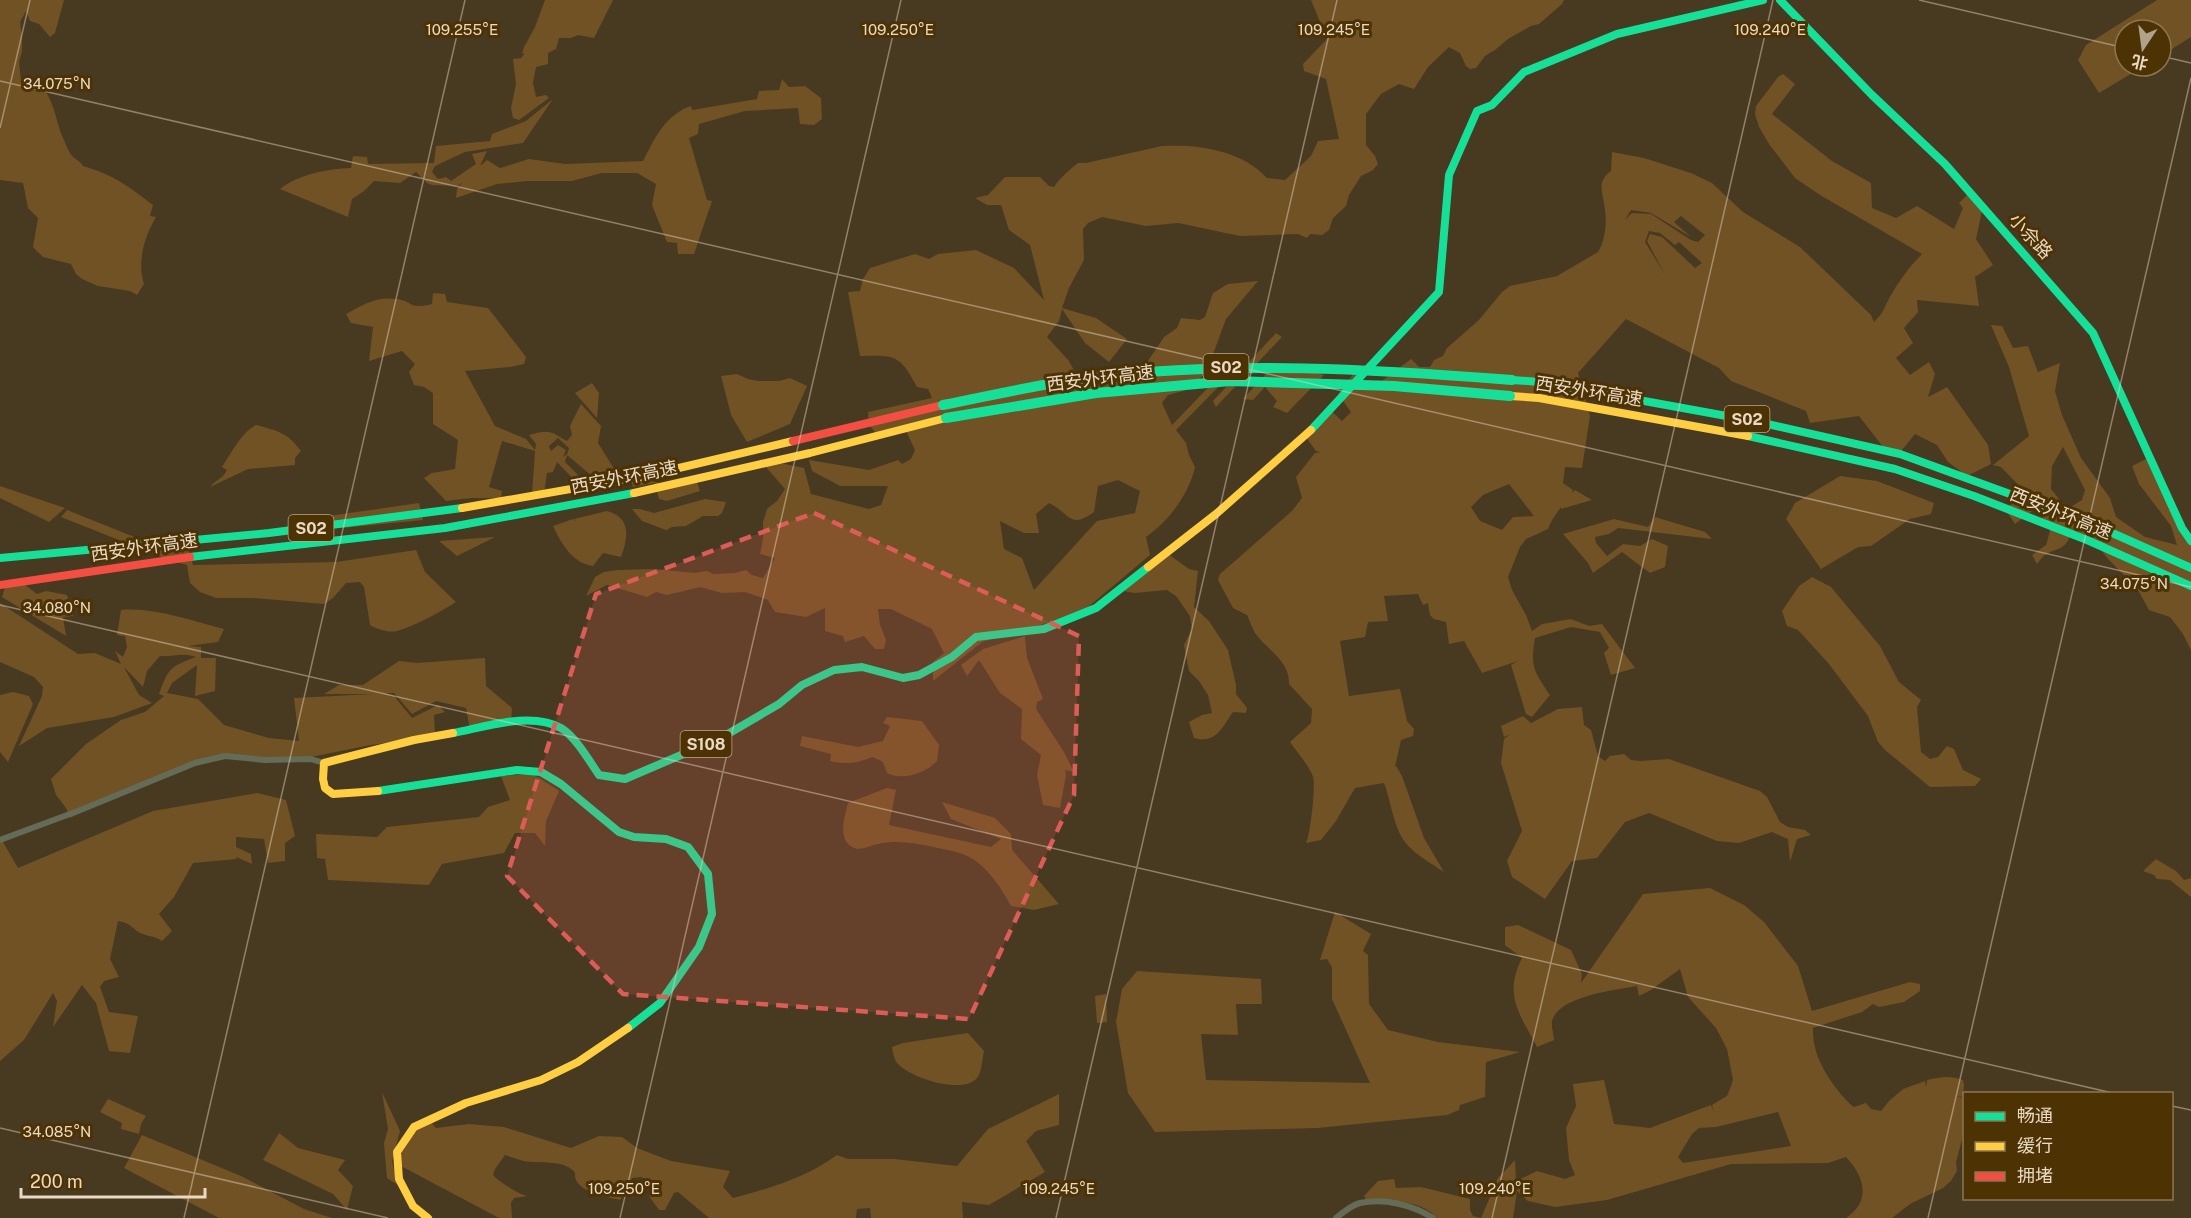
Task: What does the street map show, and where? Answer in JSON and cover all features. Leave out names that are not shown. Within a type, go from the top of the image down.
[{"type":"main road","name":"S108","points":[[324,763],[414,740],[529,718],[561,728],[569,735],[599,775],[626,779],[721,738],[780,704],[802,685],[834,670],[862,667],[903,678],[919,675],[952,657],[976,637],[1044,629],[1096,608],[1216,514],[1300,441],[1439,292],[1449,175],[1477,111],[1492,105],[1524,72],[1617,34],[1763,0]]},
{"type":"main road","name":"小佘路","points":[[1780,0],[1872,95],[1945,164],[2093,333],[2191,541]]},
{"type":"main road","name":"西安外环高速","points":[[0,558],[269,533],[442,511],[688,466],[943,405],[1094,377],[1228,367],[1393,371],[1540,382],[1754,421],[1900,454],[2092,524],[2191,568]]},
{"type":"main road","name":"西安外环高速","points":[[0,585],[181,558],[425,530],[646,491],[810,453],[946,418],[1096,393],[1230,381],[1394,386],[1539,398],[1751,436],[1895,469],[1974,496],[2087,540],[2191,586]]},
{"type":"main road","points":[[324,763],[325,788],[333,794],[363,793],[518,770],[541,772],[561,784],[619,832],[634,837],[666,839],[688,847],[708,874],[712,914],[699,947],[660,1003],[636,1023],[578,1062],[541,1080],[466,1102],[414,1127],[397,1152],[399,1179],[413,1206],[428,1218]]},
{"type":"street","points":[[0,840],[195,763],[225,756],[265,760],[311,759],[324,763]]},
{"type":"street","points":[[1336,1218],[1359,1203],[1398,1203],[1422,1211],[1433,1218]]},
{"type":"highlighted area","points":[[814,513],[1079,636],[1074,795],[969,1019],[623,994],[507,876],[596,594]]},
{"type":"shaded area","points":[[0,0],[64,0],[55,33],[50,37],[39,24],[30,21],[26,11],[20,22],[21,81],[32,82],[46,93],[51,101],[60,131],[73,157],[83,166],[104,173],[120,182],[153,205],[150,216],[156,217],[143,250],[141,267],[144,284],[137,295],[130,291],[98,286],[82,279],[76,274],[71,264],[43,257],[33,247],[38,218],[28,208],[23,183],[0,180]]},
{"type":"shaded area","points":[[545,0],[613,0],[594,38],[578,35],[571,38],[559,38],[556,49],[548,53],[548,64],[536,67],[533,83],[536,97],[546,95],[549,98],[519,120],[513,118],[511,108],[516,84],[513,59],[521,58],[525,53],[522,54]]},
{"type":"shaded area","points":[[1311,0],[1564,0],[1539,24],[1508,39],[1485,56],[1476,68],[1470,69],[1466,66],[1460,53],[1449,47],[1428,67],[1414,89],[1399,84],[1381,94],[1366,114],[1366,145],[1378,164],[1373,170],[1361,176],[1349,195],[1346,206],[1333,218],[1329,230],[1322,235],[1310,234],[1307,238],[1298,234],[1240,236],[1178,223],[1146,226],[1102,217],[1088,223],[1083,229],[1084,260],[1069,288],[1062,308],[1096,318],[1127,339],[1109,362],[1085,343],[1062,309],[1059,321],[1047,337],[1069,361],[1082,385],[1098,371],[1142,367],[1142,370],[1164,337],[1177,328],[1181,318],[1200,320],[1205,317],[1213,293],[1228,284],[1258,281],[1226,319],[1206,373],[1187,390],[1168,395],[1162,403],[1172,425],[1229,366],[1238,367],[1176,430],[1186,443],[1195,467],[1183,497],[1163,523],[1146,537],[1150,555],[1081,613],[982,642],[933,681],[933,662],[944,653],[932,629],[891,609],[878,609],[880,625],[886,640],[884,649],[875,649],[864,636],[845,642],[843,636],[825,631],[825,608],[806,617],[775,612],[768,600],[745,592],[722,593],[700,587],[667,595],[656,592],[647,597],[607,585],[586,596],[595,577],[604,572],[618,570],[654,569],[695,573],[707,571],[713,574],[746,570],[752,575],[763,578],[775,558],[760,554],[763,522],[767,509],[777,501],[785,489],[759,459],[804,468],[811,494],[869,509],[881,505],[888,486],[840,486],[812,471],[809,460],[869,470],[898,460],[902,464],[911,459],[915,450],[906,431],[880,438],[869,425],[868,412],[932,398],[928,389],[917,387],[906,369],[896,359],[882,356],[860,356],[848,292],[860,291],[863,279],[870,268],[915,254],[929,259],[938,254],[976,250],[1014,268],[1044,300],[1030,245],[1009,230],[1001,205],[987,205],[975,198],[988,195],[1005,177],[1040,177],[1049,186],[1054,187],[1078,163],[1162,146],[1190,146],[1232,155],[1245,161],[1267,178],[1285,180],[1311,156],[1318,141],[1339,139],[1326,79],[1304,71],[1303,64],[1327,39]],"holes":[[[1118,480],[1140,491],[1135,513],[1097,521],[1034,590],[1022,558],[1004,549],[1000,521],[1024,533],[1039,533],[1036,514],[1049,503],[1070,518],[1079,520],[1094,512],[1098,486]]]},
{"type":"shaded area","points":[[2157,0],[2191,0],[2191,37],[2173,48],[2173,18],[2129,18]]},
{"type":"shaded area","points":[[2113,28],[2113,78],[2124,78],[2099,93],[2078,60],[2086,45]]},
{"type":"shaded area","points":[[1783,74],[1795,84],[1772,114],[1832,161],[1871,183],[1872,208],[1896,218],[1917,206],[1954,229],[1963,208],[1959,203],[1971,191],[1983,206],[1976,239],[1993,265],[1975,277],[1979,306],[1917,300],[1918,312],[1904,328],[1913,343],[1896,358],[1910,375],[1929,362],[1935,374],[1928,397],[1947,387],[1988,445],[1991,464],[1967,476],[1948,462],[1937,445],[1915,434],[1898,455],[1887,452],[1859,416],[1810,423],[1806,411],[1731,381],[1719,368],[1626,319],[1578,373],[1590,416],[1582,468],[1565,467],[1563,483],[1573,490],[1572,493],[1575,490],[1592,500],[1561,509],[1561,507],[1548,529],[1526,539],[1520,547],[1508,577],[1532,631],[1542,624],[1571,619],[1589,626],[1602,624],[1635,668],[1611,675],[1604,653],[1609,648],[1600,632],[1571,627],[1535,638],[1533,662],[1540,680],[1550,695],[1532,717],[1526,714],[1511,665],[1518,661],[1482,673],[1464,641],[1449,644],[1446,622],[1434,619],[1430,615],[1428,603],[1423,605],[1418,594],[1384,596],[1388,621],[1368,622],[1365,637],[1340,641],[1349,696],[1400,689],[1407,721],[1414,729],[1413,736],[1401,740],[1395,767],[1402,776],[1424,838],[1444,872],[1418,855],[1405,842],[1395,821],[1384,783],[1355,788],[1336,821],[1321,840],[1306,843],[1312,811],[1313,777],[1290,742],[1311,723],[1312,709],[1289,684],[1282,662],[1255,633],[1247,615],[1233,608],[1218,580],[1220,574],[1292,511],[1302,498],[1296,477],[1315,453],[1321,452],[1316,451],[1303,433],[1328,408],[1342,421],[1351,412],[1338,394],[1354,373],[1370,390],[1411,359],[1419,367],[1430,367],[1434,360],[1443,356],[1447,348],[1479,320],[1502,292],[1510,286],[1557,276],[1598,252],[1606,226],[1602,184],[1606,175],[1611,171],[1612,152],[1644,158],[1691,173],[1712,183],[1743,212],[1800,247],[1871,315],[1874,322],[1901,280],[1922,254],[1795,178],[1769,144],[1759,127],[1755,114],[1756,106],[1778,77]],"holes":[[[1631,210],[1651,213],[1691,237],[1674,222],[1681,216],[1705,235],[1698,242],[1691,240],[1651,214],[1632,213],[1625,220]],[[1649,231],[1660,233],[1675,245],[1679,242],[1702,263],[1695,268],[1662,237],[1650,234],[1647,241],[1664,273],[1645,242]],[[1509,484],[1534,516],[1513,517],[1502,530],[1480,521],[1471,507],[1483,495]]]},
{"type":"shaded area","points":[[782,79],[789,87],[805,86],[821,98],[822,119],[814,125],[800,124],[798,108],[745,111],[699,124],[698,134],[689,138],[707,200],[712,201],[694,254],[678,254],[677,243],[667,242],[652,205],[656,184],[637,173],[602,173],[572,181],[497,184],[456,198],[457,189],[463,182],[458,186],[432,185],[416,172],[400,183],[374,181],[352,199],[348,217],[280,189],[314,173],[351,168],[353,156],[367,157],[368,164],[434,163],[436,146],[490,141],[492,134],[526,121],[553,99],[523,143],[465,152],[435,166],[432,172],[438,179],[446,177],[451,181],[476,164],[472,154],[487,151],[480,166],[487,160],[500,168],[529,159],[565,164],[643,161],[662,128],[682,110],[691,106],[692,110],[757,99],[759,91],[779,90]]},
{"type":"shaded area","points":[[433,293],[445,294],[447,302],[488,308],[526,357],[524,364],[465,371],[495,426],[526,439],[535,450],[536,444],[529,435],[549,432],[567,441],[572,435],[570,426],[581,404],[601,426],[598,443],[618,475],[579,485],[557,462],[553,472],[547,473],[544,493],[532,494],[535,451],[502,441],[489,487],[502,491],[501,498],[446,501],[424,478],[432,473],[455,469],[458,440],[433,424],[433,393],[424,387],[414,385],[409,372],[415,364],[402,351],[369,361],[373,327],[351,323],[346,314],[376,300],[389,298],[402,300],[415,306],[432,304]],"holes":[[[558,438],[569,448],[563,457],[566,450],[558,445],[551,451],[549,446]],[[567,455],[592,476],[586,483],[565,462]]]},
{"type":"shaded area","points":[[1991,325],[2002,326],[2013,348],[2028,346],[2038,372],[2060,363],[2055,391],[2062,415],[2081,458],[2110,498],[2116,517],[2145,537],[2177,545],[2171,526],[2139,484],[2132,466],[2146,459],[2191,544],[2191,650],[2183,634],[2170,617],[2149,610],[2137,588],[2107,558],[2090,534],[2070,536],[2064,546],[2047,554],[2037,564],[2032,555],[2046,545],[2050,531],[2036,508],[2015,524],[2005,509],[2026,493],[2001,467],[1993,465],[2029,436],[2009,367]],"holes":[[[2063,447],[2085,490],[2082,500],[2067,509],[2051,489],[2052,466]]]},
{"type":"shaded area","points":[[1276,333],[1282,337],[1216,407],[1213,401]]},
{"type":"shaded area","points":[[1274,365],[1299,367],[1324,375],[1287,413],[1273,407],[1277,401],[1265,387],[1253,400],[1243,399]]},
{"type":"shaded area","points":[[737,374],[758,381],[779,381],[790,378],[807,386],[790,424],[747,442],[731,415],[721,376]]},
{"type":"shaded area","points":[[592,383],[599,393],[597,418],[575,393]]},
{"type":"shaded area","points":[[256,425],[282,433],[296,445],[301,451],[295,458],[295,465],[248,469],[210,487],[227,470],[222,467],[237,443]]},
{"type":"shaded area","points":[[630,475],[670,486],[696,479],[700,491],[667,501],[659,499],[655,483],[633,487]]},
{"type":"shaded area","points":[[1840,476],[1877,481],[1934,503],[1931,514],[1910,519],[1871,546],[1858,547],[1821,569],[1786,519],[1795,503]]},
{"type":"shaded area","points":[[0,486],[65,508],[49,522],[0,498]]},
{"type":"shaded area","points":[[705,499],[726,502],[722,513],[718,516],[703,516],[686,526],[666,530],[642,521],[632,509],[654,513]]},
{"type":"shaded area","points":[[419,503],[423,520],[342,528],[321,524],[315,518]]},
{"type":"shaded area","points":[[67,510],[162,548],[189,551],[193,565],[336,562],[416,550],[425,572],[456,602],[411,626],[390,631],[370,625],[364,587],[360,582],[346,583],[333,598],[324,604],[254,598],[216,598],[200,592],[190,583],[187,565],[61,517]]},
{"type":"shaded area","points":[[607,511],[621,518],[626,530],[621,557],[603,553],[593,566],[579,561],[568,551],[553,526],[573,519],[576,522],[574,519]]},
{"type":"shaded area","points":[[1655,517],[1705,532],[1712,539],[1618,528],[1609,534],[1595,537],[1596,543],[1607,556],[1623,544],[1640,546],[1652,539],[1668,546],[1665,567],[1650,573],[1622,552],[1593,573],[1588,563],[1563,534],[1614,519],[1648,527]]},
{"type":"shaded area","points":[[495,537],[457,556],[439,541]]},
{"type":"shaded area","points":[[1164,551],[1189,569],[1198,571],[1194,607],[1209,621],[1228,650],[1236,694],[1247,708],[1246,713],[1233,712],[1222,729],[1208,739],[1194,738],[1189,722],[1212,713],[1208,695],[1189,671],[1184,645],[1192,629],[1190,616],[1176,596],[1167,590],[1134,593],[1118,590]]},
{"type":"shaded area","points":[[1812,577],[1831,587],[1880,646],[1899,682],[1921,700],[1917,707],[1921,752],[1930,759],[1938,757],[1947,746],[1954,749],[1963,770],[1981,779],[1975,786],[1930,787],[1885,750],[1878,742],[1868,716],[1829,664],[1798,630],[1787,626],[1782,611],[1799,586]]},
{"type":"shaded area","points":[[7,581],[24,584],[37,594],[46,591],[67,595],[73,616],[63,617],[66,636],[2,597]]},
{"type":"shaded area","points":[[0,603],[78,654],[95,653],[121,664],[115,651],[123,657],[127,647],[125,636],[117,635],[121,610],[160,613],[224,629],[218,642],[188,646],[201,647],[201,658],[216,658],[215,691],[195,696],[197,665],[172,683],[167,693],[198,699],[224,725],[269,738],[299,741],[294,698],[373,694],[324,694],[339,685],[363,685],[399,661],[417,663],[485,658],[486,686],[512,708],[511,724],[470,730],[466,708],[436,701],[412,714],[394,693],[386,693],[394,696],[412,718],[438,705],[445,712],[434,715],[435,736],[371,745],[285,762],[223,756],[127,788],[70,818],[56,795],[51,779],[86,744],[121,720],[145,712],[164,696],[159,694],[168,673],[181,663],[196,657],[160,656],[147,671],[143,687],[124,667],[139,695],[152,703],[114,717],[47,728],[19,746],[42,696],[43,687],[34,677],[0,662]]},
{"type":"shaded area","points":[[1025,636],[1027,658],[1043,699],[1037,702],[1036,709],[1074,772],[1065,770],[1060,808],[1043,805],[1037,775],[1041,755],[1021,739],[1022,709],[1000,693],[979,660],[967,676],[961,665],[983,649]]},
{"type":"shaded area","points":[[13,692],[29,696],[33,704],[8,762],[0,752],[0,695]]},
{"type":"shaded area","points":[[1582,707],[1584,725],[1591,730],[1598,756],[1605,761],[1610,756],[1624,754],[1631,760],[1640,761],[1669,759],[1760,791],[1767,797],[1780,822],[1788,827],[1805,830],[1811,835],[1797,839],[1790,862],[1788,839],[1772,832],[1739,843],[1717,841],[1649,813],[1625,822],[1597,858],[1572,861],[1545,899],[1512,877],[1507,861],[1522,831],[1501,763],[1504,739],[1510,734],[1504,737],[1501,726],[1523,716],[1531,723],[1558,709]]},
{"type":"shaded area","points":[[887,717],[922,721],[939,745],[937,761],[921,772],[900,776],[887,773],[883,762],[873,757],[852,763],[841,763],[830,761],[831,754],[800,746],[802,736],[858,747],[883,741],[890,726],[883,723]]},
{"type":"shaded area","points":[[533,774],[559,791],[546,821],[545,846],[535,833],[515,833],[504,853],[442,864],[429,885],[328,880],[325,859],[317,858],[316,834],[377,837],[387,827],[479,817],[488,807],[510,800],[501,776]]},
{"type":"shaded area","points":[[887,788],[896,790],[889,825],[991,847],[1001,839],[951,819],[942,802],[995,818],[1011,834],[1012,850],[1059,904],[1034,910],[1011,906],[986,870],[972,859],[957,852],[899,842],[878,844],[862,849],[852,847],[847,843],[843,833],[848,803]]},
{"type":"shaded area","points":[[257,793],[286,800],[295,836],[285,843],[285,861],[268,863],[264,839],[236,837],[236,847],[251,854],[252,864],[236,857],[237,859],[193,863],[174,897],[159,914],[172,931],[162,941],[140,933],[127,923],[118,921],[110,959],[119,977],[104,981],[100,987],[109,1012],[138,1016],[130,1053],[109,1051],[96,1003],[82,985],[53,1027],[57,1001],[53,993],[24,1040],[0,1061],[0,843],[3,842],[18,868],[153,811]]},
{"type":"shaded area","points":[[2156,859],[2176,871],[2184,880],[2191,878],[2191,897],[2170,880],[2157,879],[2154,875],[2143,871]]},
{"type":"shaded area","points":[[1710,888],[1744,905],[1764,922],[1798,966],[1812,1011],[1910,982],[1920,984],[1920,991],[1904,1002],[1879,1007],[1873,1004],[1862,1012],[1813,1028],[1814,1045],[1820,1063],[1836,1088],[1854,1107],[1866,1103],[1871,1109],[1881,1111],[1903,1089],[1925,1081],[1926,1087],[1927,1080],[1941,1077],[1963,1080],[1963,1097],[1955,1096],[1963,1098],[1963,1136],[1956,1162],[1957,1171],[1943,1188],[1910,1204],[1892,1218],[1846,1218],[1860,1204],[1862,1188],[1857,1172],[1846,1157],[1828,1163],[1731,1164],[1607,1200],[1555,1207],[1528,1201],[1517,1191],[1513,1218],[1481,1218],[1498,1178],[1515,1160],[1516,1181],[1537,1171],[1565,1179],[1575,1175],[1569,1160],[1566,1128],[1576,1106],[1573,1084],[1604,1080],[1614,1124],[1650,1128],[1711,1105],[1714,1113],[1712,1105],[1727,1096],[1733,1080],[1727,1049],[1716,1028],[1688,997],[1680,969],[1639,996],[1637,986],[1602,992],[1565,1006],[1557,1012],[1552,1021],[1554,1040],[1537,1047],[1516,1004],[1514,983],[1522,958],[1505,945],[1505,927],[1518,925],[1571,950],[1582,974],[1581,983],[1643,894]],"holes":[[[1778,1112],[1791,1146],[1683,1163],[1678,1157],[1692,1134],[1699,1128],[1716,1127]]]},
{"type":"shaded area","points":[[1335,912],[1371,934],[1363,951],[1368,955],[1369,1004],[1388,1030],[1438,1042],[1520,1052],[1486,1062],[1485,1097],[1460,1105],[1459,1110],[1447,1115],[1317,1128],[1155,1132],[1128,1093],[1116,1022],[1122,989],[1137,971],[1261,979],[1262,1004],[1236,1004],[1238,1035],[1201,1034],[1206,1080],[1370,1083],[1332,999],[1332,967],[1327,959],[1320,960]]},
{"type":"shaded area","points":[[1106,994],[1107,1022],[1097,1023],[1095,996]]},
{"type":"shaded area","points":[[968,1033],[984,1051],[979,1075],[970,1083],[949,1085],[925,1079],[905,1069],[894,1056],[892,1047],[903,1043]]},
{"type":"shaded area","points":[[382,1092],[400,1131],[392,1161],[398,1185],[387,1178],[384,1143],[388,1129]]},
{"type":"shaded area","points":[[1059,1094],[1059,1125],[1036,1131],[1026,1141],[1045,1172],[989,1205],[962,1202],[963,1218],[871,1218],[870,1208],[857,1209],[856,1218],[709,1218],[678,1192],[674,1193],[665,1210],[659,1210],[649,1196],[653,1182],[641,1177],[632,1178],[620,1200],[585,1189],[579,1185],[575,1173],[565,1166],[524,1161],[505,1155],[493,1175],[510,1188],[528,1196],[514,1198],[511,1203],[512,1218],[499,1218],[399,1165],[405,1135],[428,1118],[436,1128],[469,1124],[504,1127],[571,1148],[599,1136],[622,1137],[637,1148],[671,1161],[730,1171],[723,1187],[733,1198],[787,1181],[813,1170],[837,1155],[848,1159],[894,1159],[957,1166],[988,1129]]},
{"type":"shaded area","points":[[108,1099],[146,1116],[139,1134],[121,1129],[122,1123],[100,1112]]},
{"type":"shaded area","points":[[279,1133],[298,1148],[345,1160],[338,1170],[353,1186],[347,1210],[333,1194],[263,1160]]},
{"type":"shaded area","points":[[142,1135],[241,1176],[304,1209],[332,1218],[219,1218],[124,1168]]},
{"type":"shaded area","points":[[1394,1179],[1396,1188],[1421,1187],[1470,1199],[1470,1210],[1473,1216],[1481,1218],[1437,1218],[1423,1207],[1414,1204],[1367,1201],[1364,1196],[1378,1181]]},
{"type":"traffic: fast","points":[[1311,430],[1439,292],[1449,175],[1477,111],[1492,105],[1524,72],[1617,34],[1763,0]]},
{"type":"traffic: fast","points":[[1780,0],[1872,95],[1945,164],[2093,333],[2182,528],[2191,541]]},
{"type":"traffic: fast","points":[[943,405],[1095,377],[1199,369],[1304,368],[1512,380]]},
{"type":"traffic: fast","points":[[1512,380],[1540,382],[1754,421],[1900,454],[2092,524],[2191,568]]},
{"type":"traffic: fast","points":[[946,418],[1096,393],[1230,381],[1394,386],[1510,396]]},
{"type":"traffic: fast","points":[[1748,436],[1895,469],[1974,496],[2087,540],[2191,586]]},
{"type":"traffic: fast","points":[[190,557],[445,528],[634,493]]},
{"type":"traffic: fast","points":[[0,558],[269,533],[462,508]]},
{"type":"traffic: fast","points":[[453,733],[508,722],[549,723],[561,728],[572,737],[599,775],[625,779],[721,738],[779,704],[802,685],[834,670],[862,667],[903,678],[919,675],[952,657],[976,637],[1044,629],[1096,608],[1148,567]]},
{"type":"traffic: fast","points":[[378,791],[517,770],[541,772],[561,784],[619,832],[634,837],[666,839],[688,847],[708,874],[712,914],[699,947],[660,1003],[628,1028]]},
{"type":"traffic: slow","points":[[1510,396],[1539,398],[1748,436]]},
{"type":"traffic: slow","points":[[634,493],[810,453],[946,418]]},
{"type":"traffic: slow","points":[[1148,567],[1216,514],[1311,430]]},
{"type":"traffic: slow","points":[[462,508],[645,476],[793,441]]},
{"type":"traffic: slow","points":[[378,791],[333,794],[325,788],[324,763],[414,740],[453,733]]},
{"type":"traffic: slow","points":[[428,1218],[413,1206],[399,1179],[397,1152],[414,1127],[466,1103],[541,1080],[578,1062],[628,1028]]},
{"type":"traffic: jam","points":[[793,441],[943,405]]},
{"type":"traffic: jam","points":[[0,585],[190,557]]}]
